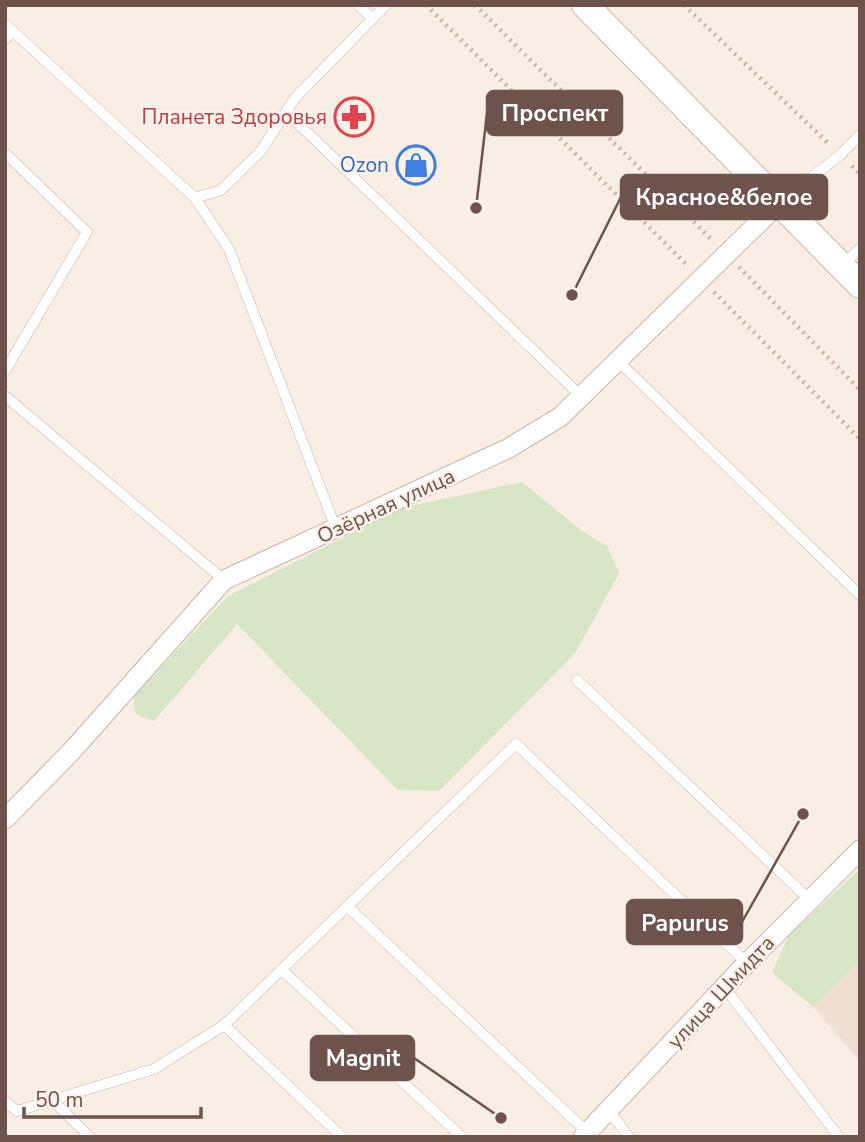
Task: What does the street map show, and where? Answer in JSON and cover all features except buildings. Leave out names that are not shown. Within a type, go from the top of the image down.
[{"type":"street","points":[[585,5],[779,202],[854,266]]},
{"type":"street","name":"Озёрная улица","points":[[5,819],[70,753],[224,580],[509,448],[560,417],[779,202]]},
{"type":"street","name":"улица Шмидта","points":[[585,1135],[747,962],[860,850]]},
{"type":"lane","points":[[358,5],[372,18]]},
{"type":"lane","points":[[195,198],[221,190],[260,152],[295,97],[386,5]]},
{"type":"lane","points":[[8,32],[195,198],[229,249],[336,529]]},
{"type":"lane","points":[[286,112],[581,396]]},
{"type":"lane","points":[[779,202],[841,155],[860,135]]},
{"type":"lane","points":[[5,153],[87,232],[5,371]]},
{"type":"lane","points":[[619,362],[860,595]]},
{"type":"lane","points":[[5,397],[224,580]]},
{"type":"lane","points":[[577,680],[810,900]]},
{"type":"lane","points":[[5,1101],[16,1111],[54,1102],[154,1069],[224,1025],[349,908],[516,744],[747,962]]},
{"type":"lane","points":[[349,908],[585,1135]]},
{"type":"lane","points":[[281,969],[462,1137]]},
{"type":"lane","points":[[725,988],[839,1137]]},
{"type":"lane","points":[[224,1025],[342,1137]]},
{"type":"lane","points":[[54,1102],[90,1137]]},
{"type":"lane","points":[[609,1111],[629,1137]]},
{"type":"path","points":[[426,5],[860,439]]},
{"type":"path","points":[[475,5],[860,390]]},
{"type":"path","points":[[684,5],[860,174]]},
{"type":"shaded area","points":[[860,960],[860,1061],[813,1007]]},
{"type":"green space","points":[[522,482],[582,531],[607,546],[619,573],[576,652],[439,791],[398,790],[237,624],[154,721],[136,714],[133,697],[228,596],[402,508]]},
{"type":"green space","points":[[860,869],[860,960],[813,1007],[772,972],[789,935]]},
{"type":"place","name":"Планета Здоровья","points":[[354,117]]},
{"type":"place","name":"Ozon","points":[[416,165]]},
{"type":"place","name":"Проспект","points":[[476,208]]},
{"type":"place","name":"Красное&белое","points":[[572,295]]},
{"type":"place","name":"Papurus","points":[[803,814]]},
{"type":"place","name":"Magnit","points":[[501,1118]]}]
